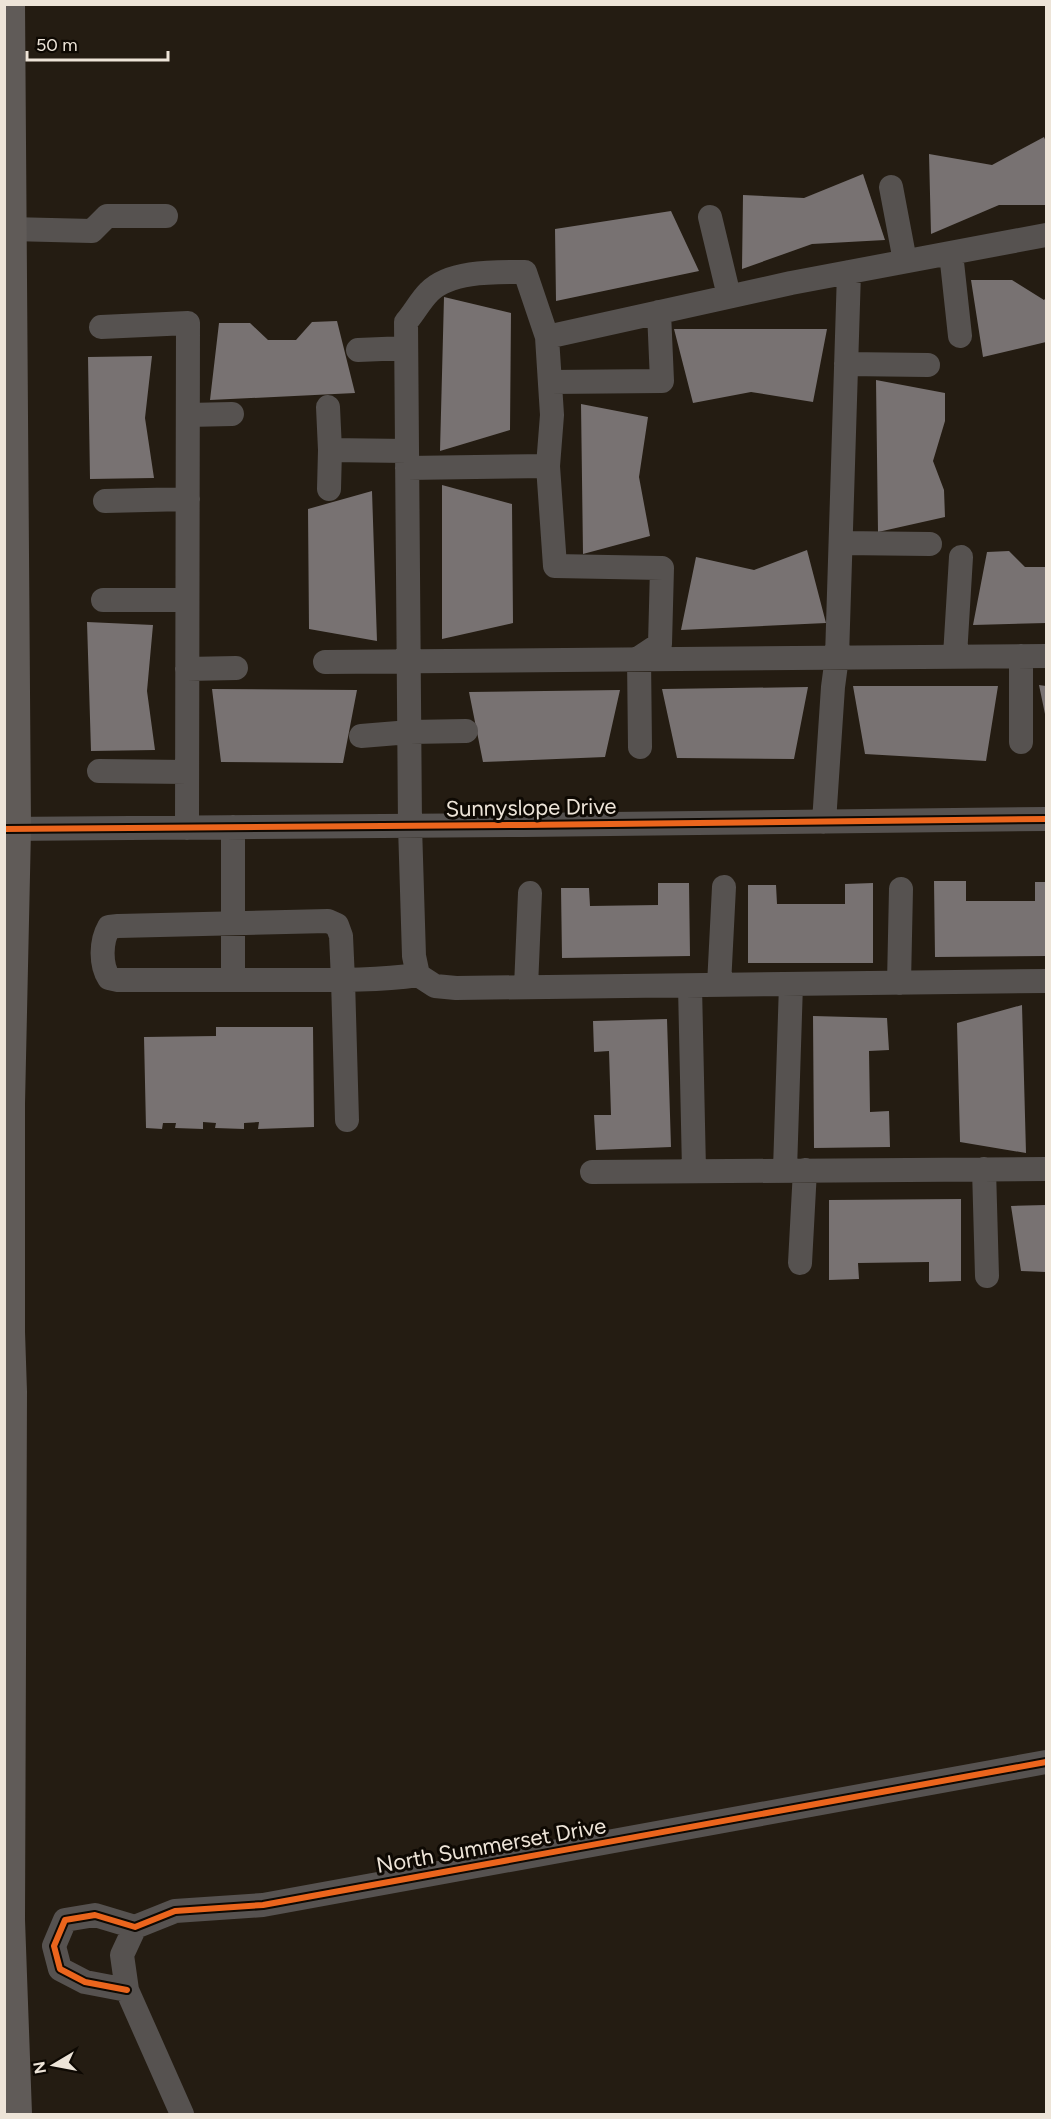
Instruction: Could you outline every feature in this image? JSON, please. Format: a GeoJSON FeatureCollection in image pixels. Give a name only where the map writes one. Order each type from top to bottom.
{"type":"FeatureCollection","features":[{"type":"Feature","properties":{"kind":"main road"},"geometry":{"type":"LineString","coordinates":[[9,4],[7,127],[10,229],[8,531],[11,1404],[7,1920],[16,2115]]}},
{"type":"Feature","properties":{"kind":"street"},"geometry":{"type":"LineString","coordinates":[[891,187],[905,261]]}},
{"type":"Feature","properties":{"kind":"street"},"geometry":{"type":"LineString","coordinates":[[10,229],[92,231],[107,216],[166,216]]}},
{"type":"Feature","properties":{"kind":"street"},"geometry":{"type":"LineString","coordinates":[[710,217],[729,296]]}},
{"type":"Feature","properties":{"kind":"street"},"geometry":{"type":"LineString","coordinates":[[547,337],[729,296],[1047,235]]}},
{"type":"Feature","properties":{"kind":"street"},"geometry":{"type":"LineString","coordinates":[[951,253],[960,336]]}},
{"type":"Feature","properties":{"kind":"street"},"geometry":{"type":"LineString","coordinates":[[418,975],[414,956],[410,826],[406,322],[430,291],[451,278],[493,272],[525,272],[547,337],[552,415],[548,466],[555,566],[662,568],[660,644],[639,658]]}},
{"type":"Feature","properties":{"kind":"street"},"geometry":{"type":"LineString","coordinates":[[824,822],[837,657],[849,272]]}},
{"type":"Feature","properties":{"kind":"street"},"geometry":{"type":"LineString","coordinates":[[550,382],[662,381],[659,312]]}},
{"type":"Feature","properties":{"kind":"street"},"geometry":{"type":"LineString","coordinates":[[101,327],[188,323],[187,828]]}},
{"type":"Feature","properties":{"kind":"street"},"geometry":{"type":"LineString","coordinates":[[358,351],[406,348]]}},
{"type":"Feature","properties":{"kind":"street"},"geometry":{"type":"LineString","coordinates":[[846,364],[928,365]]}},
{"type":"Feature","properties":{"kind":"street"},"geometry":{"type":"LineString","coordinates":[[328,407],[329,489]]}},
{"type":"Feature","properties":{"kind":"street"},"geometry":{"type":"LineString","coordinates":[[188,415],[232,414]]}},
{"type":"Feature","properties":{"kind":"street"},"geometry":{"type":"LineString","coordinates":[[330,450],[407,459],[548,466]]}},
{"type":"Feature","properties":{"kind":"street"},"geometry":{"type":"LineString","coordinates":[[105,501],[188,499]]}},
{"type":"Feature","properties":{"kind":"street"},"geometry":{"type":"LineString","coordinates":[[841,543],[930,544]]}},
{"type":"Feature","properties":{"kind":"street"},"geometry":{"type":"LineString","coordinates":[[955,656],[960,557]]}},
{"type":"Feature","properties":{"kind":"street"},"geometry":{"type":"LineString","coordinates":[[103,600],[188,600]]}},
{"type":"Feature","properties":{"kind":"street"},"geometry":{"type":"LineString","coordinates":[[1021,656],[1021,742]]}},
{"type":"Feature","properties":{"kind":"street"},"geometry":{"type":"LineString","coordinates":[[325,662],[1047,656]]}},
{"type":"Feature","properties":{"kind":"street"},"geometry":{"type":"LineString","coordinates":[[639,658],[640,747]]}},
{"type":"Feature","properties":{"kind":"street"},"geometry":{"type":"LineString","coordinates":[[187,669],[236,668]]}},
{"type":"Feature","properties":{"kind":"street"},"geometry":{"type":"LineString","coordinates":[[361,736],[466,731]]}},
{"type":"Feature","properties":{"kind":"street"},"geometry":{"type":"LineString","coordinates":[[99,771],[187,772]]}},
{"type":"Feature","properties":{"kind":"street","name":"Sunnyslope Drive"},"geometry":{"type":"LineString","coordinates":[[10,829],[1047,819]]}},
{"type":"Feature","properties":{"kind":"street"},"geometry":{"type":"LineString","coordinates":[[233,827],[233,980]]}},
{"type":"Feature","properties":{"kind":"street"},"geometry":{"type":"LineString","coordinates":[[719,985],[724,887]]}},
{"type":"Feature","properties":{"kind":"street"},"geometry":{"type":"LineString","coordinates":[[899,983],[901,889]]}},
{"type":"Feature","properties":{"kind":"street"},"geometry":{"type":"LineString","coordinates":[[526,987],[530,893]]}},
{"type":"Feature","properties":{"kind":"street"},"geometry":{"type":"LineString","coordinates":[[347,1120],[343,980],[341,936],[337,925],[327,921],[109,927],[104,936],[104,969],[109,978],[118,980],[343,980],[382,980],[418,975],[435,986],[456,988],[1047,981]]}},
{"type":"Feature","properties":{"kind":"street"},"geometry":{"type":"LineString","coordinates":[[790,984],[800,1263]]}},
{"type":"Feature","properties":{"kind":"street"},"geometry":{"type":"LineString","coordinates":[[690,986],[694,1170]]}},
{"type":"Feature","properties":{"kind":"street"},"geometry":{"type":"LineString","coordinates":[[984,1169],[987,1276]]}},
{"type":"Feature","properties":{"kind":"street"},"geometry":{"type":"LineString","coordinates":[[592,1172],[1047,1169]]}},
{"type":"Feature","properties":{"kind":"street","name":"North Summerset Drive"},"geometry":{"type":"LineString","coordinates":[[135,1928],[175,1911],[263,1905],[1047,1762]]}},
{"type":"Feature","properties":{"kind":"street"},"geometry":{"type":"LineString","coordinates":[[127,1989],[85,1982],[60,1969],[54,1946],[65,1920],[95,1916],[135,1928],[122,1954],[127,1989],[182,2115]]}},
{"type":"Feature","properties":{"kind":"building"},"geometry":{"type":"Polygon","coordinates":[[[1044,137],[1046,142],[1046,205],[999,205],[931,234],[929,154],[992,165],[1044,137]]]}},
{"type":"Feature","properties":{"kind":"building"},"geometry":{"type":"Polygon","coordinates":[[[863,174],[885,240],[812,244],[742,269],[743,195],[804,198],[863,174]]]}},
{"type":"Feature","properties":{"kind":"building"},"geometry":{"type":"Polygon","coordinates":[[[671,211],[699,271],[556,301],[555,229],[671,211]]]}},
{"type":"Feature","properties":{"kind":"building"},"geometry":{"type":"Polygon","coordinates":[[[971,280],[1012,280],[1044,300],[1046,298],[1046,342],[983,357],[971,280]]]}},
{"type":"Feature","properties":{"kind":"building"},"geometry":{"type":"Polygon","coordinates":[[[444,297],[511,313],[510,430],[440,451],[444,297]]]}},
{"type":"Feature","properties":{"kind":"building"},"geometry":{"type":"Polygon","coordinates":[[[337,321],[355,393],[210,400],[219,323],[250,323],[268,340],[296,340],[312,322],[337,321]]]}},
{"type":"Feature","properties":{"kind":"building"},"geometry":{"type":"Polygon","coordinates":[[[674,329],[827,329],[813,402],[751,392],[693,403],[674,329]]]}},
{"type":"Feature","properties":{"kind":"building"},"geometry":{"type":"Polygon","coordinates":[[[152,356],[145,418],[154,478],[90,479],[88,357],[152,356]]]}},
{"type":"Feature","properties":{"kind":"building"},"geometry":{"type":"Polygon","coordinates":[[[876,380],[945,393],[945,421],[933,461],[944,490],[945,517],[878,532],[876,380]]]}},
{"type":"Feature","properties":{"kind":"building"},"geometry":{"type":"Polygon","coordinates":[[[581,404],[648,417],[639,477],[650,536],[583,554],[581,404]]]}},
{"type":"Feature","properties":{"kind":"building"},"geometry":{"type":"Polygon","coordinates":[[[442,485],[512,504],[513,623],[442,639],[442,485]]]}},
{"type":"Feature","properties":{"kind":"building"},"geometry":{"type":"Polygon","coordinates":[[[372,491],[377,641],[309,629],[308,509],[372,491]]]}},
{"type":"Feature","properties":{"kind":"building"},"geometry":{"type":"Polygon","coordinates":[[[807,550],[826,623],[681,630],[696,557],[754,570],[807,550]]]}},
{"type":"Feature","properties":{"kind":"building"},"geometry":{"type":"Polygon","coordinates":[[[1009,551],[1025,567],[1046,567],[1046,623],[973,625],[987,552],[1009,551]]]}},
{"type":"Feature","properties":{"kind":"building"},"geometry":{"type":"Polygon","coordinates":[[[87,622],[153,625],[147,691],[155,750],[91,751],[87,622]]]}},
{"type":"Feature","properties":{"kind":"building"},"geometry":{"type":"Polygon","coordinates":[[[1039,685],[1046,686],[1046,714],[1045,714],[1039,685]]]}},
{"type":"Feature","properties":{"kind":"building"},"geometry":{"type":"Polygon","coordinates":[[[853,686],[998,686],[986,761],[865,754],[853,686]]]}},
{"type":"Feature","properties":{"kind":"building"},"geometry":{"type":"Polygon","coordinates":[[[808,687],[794,759],[677,758],[662,689],[808,687]]]}},
{"type":"Feature","properties":{"kind":"building"},"geometry":{"type":"Polygon","coordinates":[[[212,689],[357,690],[343,763],[221,762],[212,689]]]}},
{"type":"Feature","properties":{"kind":"building"},"geometry":{"type":"Polygon","coordinates":[[[620,690],[605,757],[483,762],[469,692],[620,690]]]}},
{"type":"Feature","properties":{"kind":"building"},"geometry":{"type":"Polygon","coordinates":[[[934,881],[966,881],[966,901],[1035,901],[1035,882],[1046,882],[1046,956],[935,957],[934,881]]]}},
{"type":"Feature","properties":{"kind":"building"},"geometry":{"type":"Polygon","coordinates":[[[658,883],[689,883],[690,956],[562,958],[561,888],[589,888],[590,906],[658,905],[658,883]]]}},
{"type":"Feature","properties":{"kind":"building"},"geometry":{"type":"Polygon","coordinates":[[[873,883],[873,963],[748,963],[748,885],[776,885],[777,904],[845,904],[845,884],[873,883]]]}},
{"type":"Feature","properties":{"kind":"building"},"geometry":{"type":"Polygon","coordinates":[[[1022,1005],[1026,1153],[960,1142],[957,1023],[1022,1005]]]}},
{"type":"Feature","properties":{"kind":"building"},"geometry":{"type":"Polygon","coordinates":[[[813,1016],[887,1018],[889,1050],[869,1051],[870,1112],[889,1111],[890,1147],[814,1148],[813,1016]]]}},
{"type":"Feature","properties":{"kind":"building"},"geometry":{"type":"Polygon","coordinates":[[[667,1019],[671,1147],[596,1150],[594,1115],[611,1115],[609,1051],[594,1052],[593,1021],[667,1019]]]}},
{"type":"Feature","properties":{"kind":"building"},"geometry":{"type":"Polygon","coordinates":[[[216,1027],[313,1027],[314,1127],[258,1129],[259,1122],[244,1123],[244,1129],[215,1128],[216,1123],[203,1122],[203,1129],[175,1128],[176,1123],[163,1123],[162,1129],[146,1128],[144,1037],[216,1036],[216,1027]]]}},
{"type":"Feature","properties":{"kind":"building"},"geometry":{"type":"Polygon","coordinates":[[[961,1199],[961,1281],[929,1282],[929,1262],[858,1263],[859,1279],[829,1280],[829,1200],[961,1199]]]}},
{"type":"Feature","properties":{"kind":"building"},"geometry":{"type":"Polygon","coordinates":[[[1046,1205],[1046,1272],[1021,1271],[1011,1206],[1046,1205]]]}},
{"type":"Feature","properties":{"kind":"cycle path"},"geometry":{"type":"LineString","coordinates":[[4,829],[1046,819]]}},
{"type":"Feature","properties":{"kind":"cycle path"},"geometry":{"type":"LineString","coordinates":[[127,1990],[85,1982],[60,1969],[54,1946],[65,1920],[95,1915],[135,1927],[175,1911],[263,1905],[1046,1762]]}}]}
